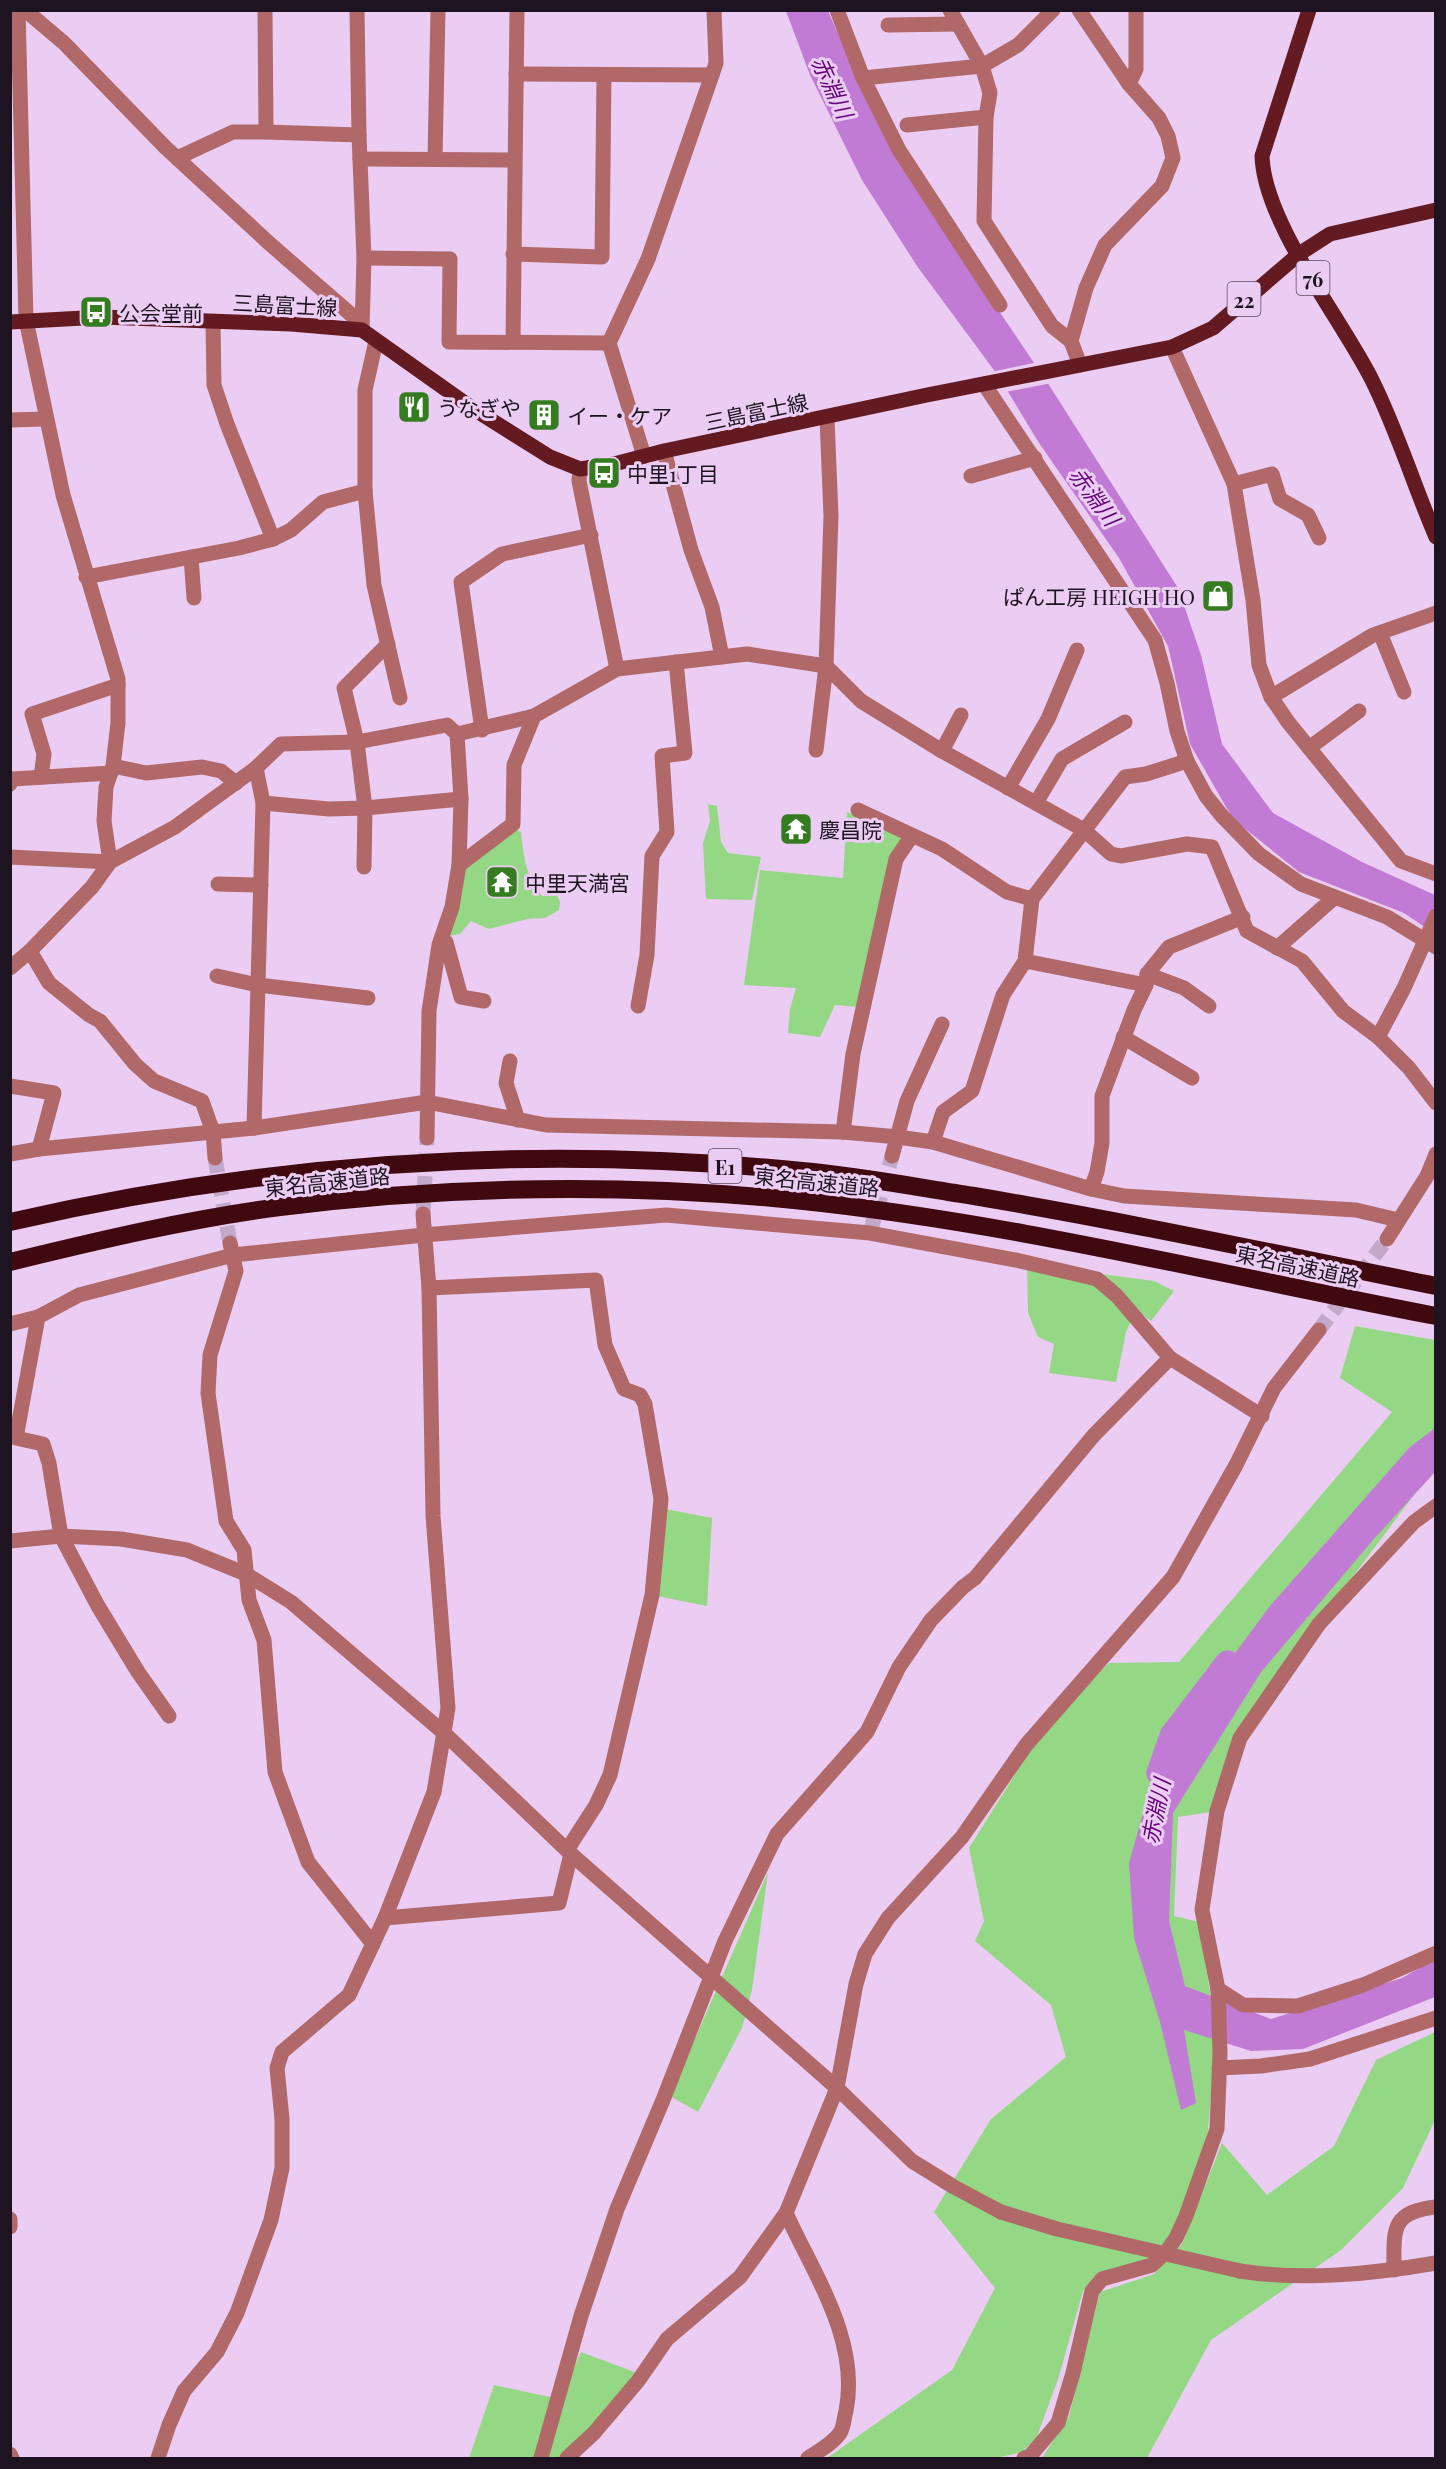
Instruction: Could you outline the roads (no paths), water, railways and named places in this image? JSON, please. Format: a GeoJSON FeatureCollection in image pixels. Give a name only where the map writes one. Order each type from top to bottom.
{"type":"FeatureCollection","features":[{"type":"Feature","properties":{"kind":"highway","name":"東名高速道路"},"geometry":{"type":"LineString","coordinates":[[10,1222],[191,1185],[265,1176],[432,1162],[612,1158],[799,1170],[866,1178],[1081,1214],[1434,1286]]}},
{"type":"Feature","properties":{"kind":"highway","name":"東名高速道路"},"geometry":{"type":"LineString","coordinates":[[10,1262],[92,1242],[200,1220],[337,1201],[423,1193],[520,1188],[703,1193],[863,1208],[1016,1232],[1428,1315]]}},
{"type":"Feature","properties":{"kind":"main road","name":"76"},"geometry":{"type":"LineString","coordinates":[[1309,10],[1262,156],[1263,174],[1276,210],[1299,254],[1374,383],[1436,537]]}},
{"type":"Feature","properties":{"kind":"main road","name":"三島富士線"},"geometry":{"type":"LineString","coordinates":[[18,321],[102,317],[362,330],[491,420],[550,457],[580,469],[614,464],[664,451],[986,383],[1172,347],[1213,328],[1299,254],[1330,234],[1436,210]]}},
{"type":"Feature","properties":{"kind":"street"},"geometry":{"type":"LineString","coordinates":[[18,10],[16,138],[18,321],[63,495],[118,685],[118,723],[112,769],[106,787],[105,821],[110,862]]}},
{"type":"Feature","properties":{"kind":"street"},"geometry":{"type":"LineString","coordinates":[[25,10],[64,43],[177,158],[355,318],[362,330]]}},
{"type":"Feature","properties":{"kind":"street"},"geometry":{"type":"LineString","coordinates":[[265,10],[266,132]]}},
{"type":"Feature","properties":{"kind":"street"},"geometry":{"type":"LineString","coordinates":[[357,10],[364,258],[362,330]]}},
{"type":"Feature","properties":{"kind":"street"},"geometry":{"type":"LineString","coordinates":[[435,159],[438,10]]}},
{"type":"Feature","properties":{"kind":"street"},"geometry":{"type":"LineString","coordinates":[[513,342],[517,10]]}},
{"type":"Feature","properties":{"kind":"street"},"geometry":{"type":"LineString","coordinates":[[644,456],[609,344],[648,259],[716,63],[714,10]]}},
{"type":"Feature","properties":{"kind":"street"},"geometry":{"type":"LineString","coordinates":[[837,10],[863,78],[899,150],[1000,305]]}},
{"type":"Feature","properties":{"kind":"street"},"geometry":{"type":"LineString","coordinates":[[950,10],[982,66],[990,93],[986,117],[984,221],[1052,326],[1071,341],[1080,365]]}},
{"type":"Feature","properties":{"kind":"street"},"geometry":{"type":"LineString","coordinates":[[863,78],[982,66],[1018,45],[1053,10]]}},
{"type":"Feature","properties":{"kind":"street"},"geometry":{"type":"LineString","coordinates":[[1071,341],[1086,288],[1105,245],[1162,186],[1173,158],[1168,136],[1159,118],[1129,84],[1079,10]]}},
{"type":"Feature","properties":{"kind":"street"},"geometry":{"type":"LineString","coordinates":[[1129,84],[1136,69],[1136,10]]}},
{"type":"Feature","properties":{"kind":"street"},"geometry":{"type":"LineString","coordinates":[[888,25],[958,24]]}},
{"type":"Feature","properties":{"kind":"street"},"geometry":{"type":"LineString","coordinates":[[516,74],[712,75]]}},
{"type":"Feature","properties":{"kind":"street"},"geometry":{"type":"LineString","coordinates":[[513,254],[602,257],[604,75]]}},
{"type":"Feature","properties":{"kind":"street"},"geometry":{"type":"LineString","coordinates":[[907,125],[986,117]]}},
{"type":"Feature","properties":{"kind":"street"},"geometry":{"type":"LineString","coordinates":[[177,158],[233,132],[359,135]]}},
{"type":"Feature","properties":{"kind":"street"},"geometry":{"type":"LineString","coordinates":[[360,159],[514,160]]}},
{"type":"Feature","properties":{"kind":"street"},"geometry":{"type":"LineString","coordinates":[[364,258],[450,259],[449,342],[609,344]]}},
{"type":"Feature","properties":{"kind":"street"},"geometry":{"type":"LineString","coordinates":[[213,322],[214,385],[226,424],[273,539]]}},
{"type":"Feature","properties":{"kind":"street"},"geometry":{"type":"LineString","coordinates":[[376,341],[366,390],[365,491],[374,585],[400,698]]}},
{"type":"Feature","properties":{"kind":"street"},"geometry":{"type":"LineString","coordinates":[[1172,347],[1234,484],[1253,600],[1259,665],[1271,697],[1308,748],[1401,861],[1436,874]]}},
{"type":"Feature","properties":{"kind":"street"},"geometry":{"type":"LineString","coordinates":[[986,383],[1155,640],[1177,731],[1187,761],[1206,796],[1221,816],[1259,854],[1301,884],[1387,917],[1430,944]]}},
{"type":"Feature","properties":{"kind":"street"},"geometry":{"type":"LineString","coordinates":[[816,750],[826,666],[831,516],[827,418]]}},
{"type":"Feature","properties":{"kind":"street"},"geometry":{"type":"LineString","coordinates":[[10,420],[45,419]]}},
{"type":"Feature","properties":{"kind":"street"},"geometry":{"type":"LineString","coordinates":[[664,451],[691,550],[712,608],[722,657]]}},
{"type":"Feature","properties":{"kind":"street"},"geometry":{"type":"LineString","coordinates":[[971,476],[1035,458]]}},
{"type":"Feature","properties":{"kind":"street"},"geometry":{"type":"LineString","coordinates":[[580,469],[579,481],[617,669]]}},
{"type":"Feature","properties":{"kind":"street"},"geometry":{"type":"LineString","coordinates":[[1234,484],[1272,474],[1280,499],[1308,515],[1318,538]]}},
{"type":"Feature","properties":{"kind":"street"},"geometry":{"type":"LineString","coordinates":[[86,577],[273,539],[291,530],[323,502],[365,491]]}},
{"type":"Feature","properties":{"kind":"street"},"geometry":{"type":"LineString","coordinates":[[482,730],[461,582],[502,554],[591,535]]}},
{"type":"Feature","properties":{"kind":"street"},"geometry":{"type":"LineString","coordinates":[[191,557],[194,598]]}},
{"type":"Feature","properties":{"kind":"street"},"geometry":{"type":"LineString","coordinates":[[1271,697],[1380,633],[1436,613]]}},
{"type":"Feature","properties":{"kind":"street"},"geometry":{"type":"LineString","coordinates":[[1380,633],[1404,693]]}},
{"type":"Feature","properties":{"kind":"street"},"geometry":{"type":"LineString","coordinates":[[364,867],[365,808],[357,742],[344,688],[388,644]]}},
{"type":"Feature","properties":{"kind":"street"},"geometry":{"type":"LineString","coordinates":[[1008,788],[1048,719],[1077,650]]}},
{"type":"Feature","properties":{"kind":"street"},"geometry":{"type":"LineString","coordinates":[[457,734],[534,716],[617,669],[747,654],[826,666],[861,700],[942,751],[1084,830],[1111,854],[1121,856],[1187,844],[1212,847],[1247,931],[1302,962],[1343,1011],[1378,1037],[1409,1068],[1436,1103]]}},
{"type":"Feature","properties":{"kind":"street"},"geometry":{"type":"LineString","coordinates":[[638,1006],[647,955],[652,856],[667,832],[662,756],[685,753],[676,662]]}},
{"type":"Feature","properties":{"kind":"street"},"geometry":{"type":"LineString","coordinates":[[41,777],[44,754],[32,714],[118,685]]}},
{"type":"Feature","properties":{"kind":"street"},"geometry":{"type":"LineString","coordinates":[[1308,748],[1359,711]]}},
{"type":"Feature","properties":{"kind":"street"},"geometry":{"type":"LineString","coordinates":[[942,751],[961,715]]}},
{"type":"Feature","properties":{"kind":"street"},"geometry":{"type":"LineString","coordinates":[[459,865],[513,824],[514,765],[534,716]]}},
{"type":"Feature","properties":{"kind":"street"},"geometry":{"type":"LineString","coordinates":[[1036,803],[1062,759],[1125,722]]}},
{"type":"Feature","properties":{"kind":"street"},"geometry":{"type":"LineString","coordinates":[[10,968],[30,951],[93,887],[110,862],[175,827],[256,768],[281,744],[357,742],[447,725],[457,734],[461,799],[459,865],[452,907],[441,939],[429,1011],[427,1138]]}},
{"type":"Feature","properties":{"kind":"street"},"geometry":{"type":"LineString","coordinates":[[933,1142],[943,1112],[972,1091],[1003,994],[1025,961],[1032,899],[1125,777],[1146,774],[1187,761]]}},
{"type":"Feature","properties":{"kind":"street"},"geometry":{"type":"LineString","coordinates":[[10,784],[12,779],[112,769],[146,773],[202,767],[220,771],[236,783]]}},
{"type":"Feature","properties":{"kind":"street"},"geometry":{"type":"LineString","coordinates":[[254,1128],[263,803],[256,768]]}},
{"type":"Feature","properties":{"kind":"street"},"geometry":{"type":"LineString","coordinates":[[263,803],[328,809],[461,799]]}},
{"type":"Feature","properties":{"kind":"street"},"geometry":{"type":"LineString","coordinates":[[858,810],[911,837],[942,849],[1006,892],[1032,899]]}},
{"type":"Feature","properties":{"kind":"street"},"geometry":{"type":"LineString","coordinates":[[843,1132],[853,1054],[896,859],[911,837]]}},
{"type":"Feature","properties":{"kind":"street"},"geometry":{"type":"LineString","coordinates":[[10,857],[110,862]]}},
{"type":"Feature","properties":{"kind":"street"},"geometry":{"type":"LineString","coordinates":[[218,884],[261,885]]}},
{"type":"Feature","properties":{"kind":"street"},"geometry":{"type":"LineString","coordinates":[[1277,948],[1335,897]]}},
{"type":"Feature","properties":{"kind":"street"},"geometry":{"type":"LineString","coordinates":[[1378,1037],[1430,944],[1436,916]]}},
{"type":"Feature","properties":{"kind":"street"},"geometry":{"type":"LineString","coordinates":[[1091,1189],[1097,1172],[1102,1143],[1102,1096],[1146,979],[1169,947],[1243,917]]}},
{"type":"Feature","properties":{"kind":"street"},"geometry":{"type":"LineString","coordinates":[[441,939],[446,942],[461,997],[484,1000]]}},
{"type":"Feature","properties":{"kind":"street"},"geometry":{"type":"LineString","coordinates":[[30,951],[50,983],[89,1016],[100,1021],[135,1064],[154,1081],[202,1101],[213,1132],[215,1158]]}},
{"type":"Feature","properties":{"kind":"street"},"geometry":{"type":"LineString","coordinates":[[1025,961],[1146,979],[1184,988],[1209,1006]]}},
{"type":"Feature","properties":{"kind":"street"},"geometry":{"type":"LineString","coordinates":[[216,976],[258,985],[368,998]]}},
{"type":"Feature","properties":{"kind":"street"},"geometry":{"type":"LineString","coordinates":[[892,1156],[907,1101],[942,1024]]}},
{"type":"Feature","properties":{"kind":"street"},"geometry":{"type":"LineString","coordinates":[[1123,1037],[1192,1078]]}},
{"type":"Feature","properties":{"kind":"street"},"geometry":{"type":"LineString","coordinates":[[510,1060],[506,1083],[518,1120]]}},
{"type":"Feature","properties":{"kind":"street"},"geometry":{"type":"LineString","coordinates":[[10,1086],[54,1093],[39,1149]]}},
{"type":"Feature","properties":{"kind":"street"},"geometry":{"type":"LineString","coordinates":[[10,1154],[39,1149],[254,1128],[427,1102],[546,1125],[843,1132],[898,1137],[933,1142],[1091,1189],[1124,1196],[1356,1210],[1398,1220]]}},
{"type":"Feature","properties":{"kind":"street"},"geometry":{"type":"LineString","coordinates":[[1387,1239],[1427,1176],[1436,1154]]}},
{"type":"Feature","properties":{"kind":"street"},"geometry":{"type":"LineString","coordinates":[[159,2458],[169,2425],[184,2391],[217,2352],[237,2313],[272,2220],[282,2168],[282,2119],[277,2068],[282,2052],[349,1995],[385,1918],[434,1792],[447,1708],[433,1516],[429,1288],[423,1214]]}},
{"type":"Feature","properties":{"kind":"street"},"geometry":{"type":"LineString","coordinates":[[10,1324],[38,1317],[79,1295],[232,1249],[666,1215],[870,1233],[1016,1260],[1097,1279],[1117,1296],[1170,1358],[1262,1416]]}},
{"type":"Feature","properties":{"kind":"street"},"geometry":{"type":"LineString","coordinates":[[232,1249],[236,1271],[210,1355],[208,1393],[225,1521],[244,1550],[249,1600],[264,1640],[276,1772],[308,1863],[373,1944]]}},
{"type":"Feature","properties":{"kind":"street"},"geometry":{"type":"LineString","coordinates":[[385,1918],[559,1904],[569,1852],[596,1805],[610,1774],[652,1595],[661,1499],[645,1404],[640,1395],[624,1389],[605,1345],[596,1280],[429,1288]]}},
{"type":"Feature","properties":{"kind":"street"},"geometry":{"type":"LineString","coordinates":[[38,1317],[16,1438],[43,1444],[49,1463],[61,1536],[115,1634],[168,1716]]}},
{"type":"Feature","properties":{"kind":"street"},"geometry":{"type":"LineString","coordinates":[[567,2458],[594,2433],[638,2381],[667,2340],[740,2277],[786,2213],[837,2088],[856,1984],[865,1954],[888,1918],[962,1837],[1026,1746],[1173,1577],[1262,1416],[1274,1388],[1319,1330]]}},
{"type":"Feature","properties":{"kind":"street"},"geometry":{"type":"LineString","coordinates":[[541,2458],[581,2316],[617,2209],[724,1941],[777,1834],[867,1732],[899,1667],[931,1620],[975,1578],[1094,1435],[1170,1358]]}},
{"type":"Feature","properties":{"kind":"street"},"geometry":{"type":"LineString","coordinates":[[1024,2458],[1030,2456],[1058,2423],[1073,2373],[1092,2291],[1102,2279],[1152,2265],[1166,2252],[1176,2238],[1186,2216],[1216,2129],[1220,2060],[1218,1989],[1202,1910],[1217,1811],[1229,1766],[1240,1738],[1319,1624],[1414,1522],[1436,1506]]}},
{"type":"Feature","properties":{"kind":"street"},"geometry":{"type":"LineString","coordinates":[[10,1541],[61,1536],[121,1539],[187,1550],[246,1574],[291,1602],[444,1733],[569,1852],[837,2088],[912,2161],[1001,2212],[1068,2232],[1240,2271],[1281,2276],[1394,2270],[1436,2263]]}},
{"type":"Feature","properties":{"kind":"street"},"geometry":{"type":"LineString","coordinates":[[1218,1989],[1243,2004],[1298,2006],[1363,1984],[1436,1953]]}},
{"type":"Feature","properties":{"kind":"street"},"geometry":{"type":"LineString","coordinates":[[1220,2060],[1261,2066],[1310,2059],[1436,2018]]}},
{"type":"Feature","properties":{"kind":"street"},"geometry":{"type":"LineString","coordinates":[[1394,2270],[1394,2237],[1400,2219],[1414,2209],[1436,2207]]}},
{"type":"Feature","properties":{"kind":"street"},"geometry":{"type":"LineString","coordinates":[[786,2213],[830,2300],[846,2355],[848,2398],[841,2431],[828,2445],[808,2458]]}},
{"type":"Feature","properties":{"kind":"street"},"geometry":{"type":"LineString","coordinates":[[10,2219],[10,2227]]}},
{"type":"Feature","properties":{"kind":"water"},"geometry":{"type":"Polygon","coordinates":[[[786,11],[828,11],[867,99],[947,234],[1049,385],[1178,588],[1201,655],[1222,744],[1273,813],[1362,862],[1435,895],[1435,934],[1404,913],[1299,872],[1233,819],[1190,744],[1168,646],[1119,558],[1039,443],[999,377],[917,266],[862,180],[810,75],[786,11]]]}},
{"type":"Feature","properties":{"kind":"water"},"geometry":{"type":"Polygon","coordinates":[[[1435,1428],[1435,1472],[1373,1540],[1261,1672],[1173,1813],[1169,1921],[1185,1986],[1271,2019],[1402,1978],[1435,1959],[1435,1997],[1303,2049],[1251,2051],[1184,2030],[1196,2103],[1181,2110],[1160,2022],[1134,1938],[1129,1863],[1159,1756],[1270,1606],[1410,1447],[1435,1428]]]}},
{"type":"Feature","properties":{"kind":"waterway","name":"赤淵川"},"geometry":{"type":"LineString","coordinates":[[1160,1773],[1173,1736],[1228,1664]]}},
{"type":"Feature","properties":{"kind":"tunnel"},"geometry":{"type":"LineString","coordinates":[[423,1214],[427,1138]]}},
{"type":"Feature","properties":{"kind":"tunnel"},"geometry":{"type":"LineString","coordinates":[[870,1233],[892,1156]]}},
{"type":"Feature","properties":{"kind":"tunnel"},"geometry":{"type":"LineString","coordinates":[[215,1158],[230,1243]]}},
{"type":"Feature","properties":{"kind":"tunnel"},"geometry":{"type":"LineString","coordinates":[[1319,1330],[1387,1239]]}},
{"type":"Feature","properties":{"kind":"place","name":"公会堂前"},"geometry":{"type":"Point","coordinates":[96,312]}},
{"type":"Feature","properties":{"kind":"place","name":"うなぎや"},"geometry":{"type":"Point","coordinates":[414,407]}},
{"type":"Feature","properties":{"kind":"place","name":"イー・ケア"},"geometry":{"type":"Point","coordinates":[544,415]}},
{"type":"Feature","properties":{"kind":"place","name":"中里1丁目"},"geometry":{"type":"Point","coordinates":[604,473]}},
{"type":"Feature","properties":{"kind":"place","name":"ぱん工房 HEIGH HO"},"geometry":{"type":"Point","coordinates":[1218,596]}},
{"type":"Feature","properties":{"kind":"place","name":"慶昌院"},"geometry":{"type":"Point","coordinates":[796,829]}},
{"type":"Feature","properties":{"kind":"place","name":"中里天満宮"},"geometry":{"type":"Point","coordinates":[502,882]}}]}
